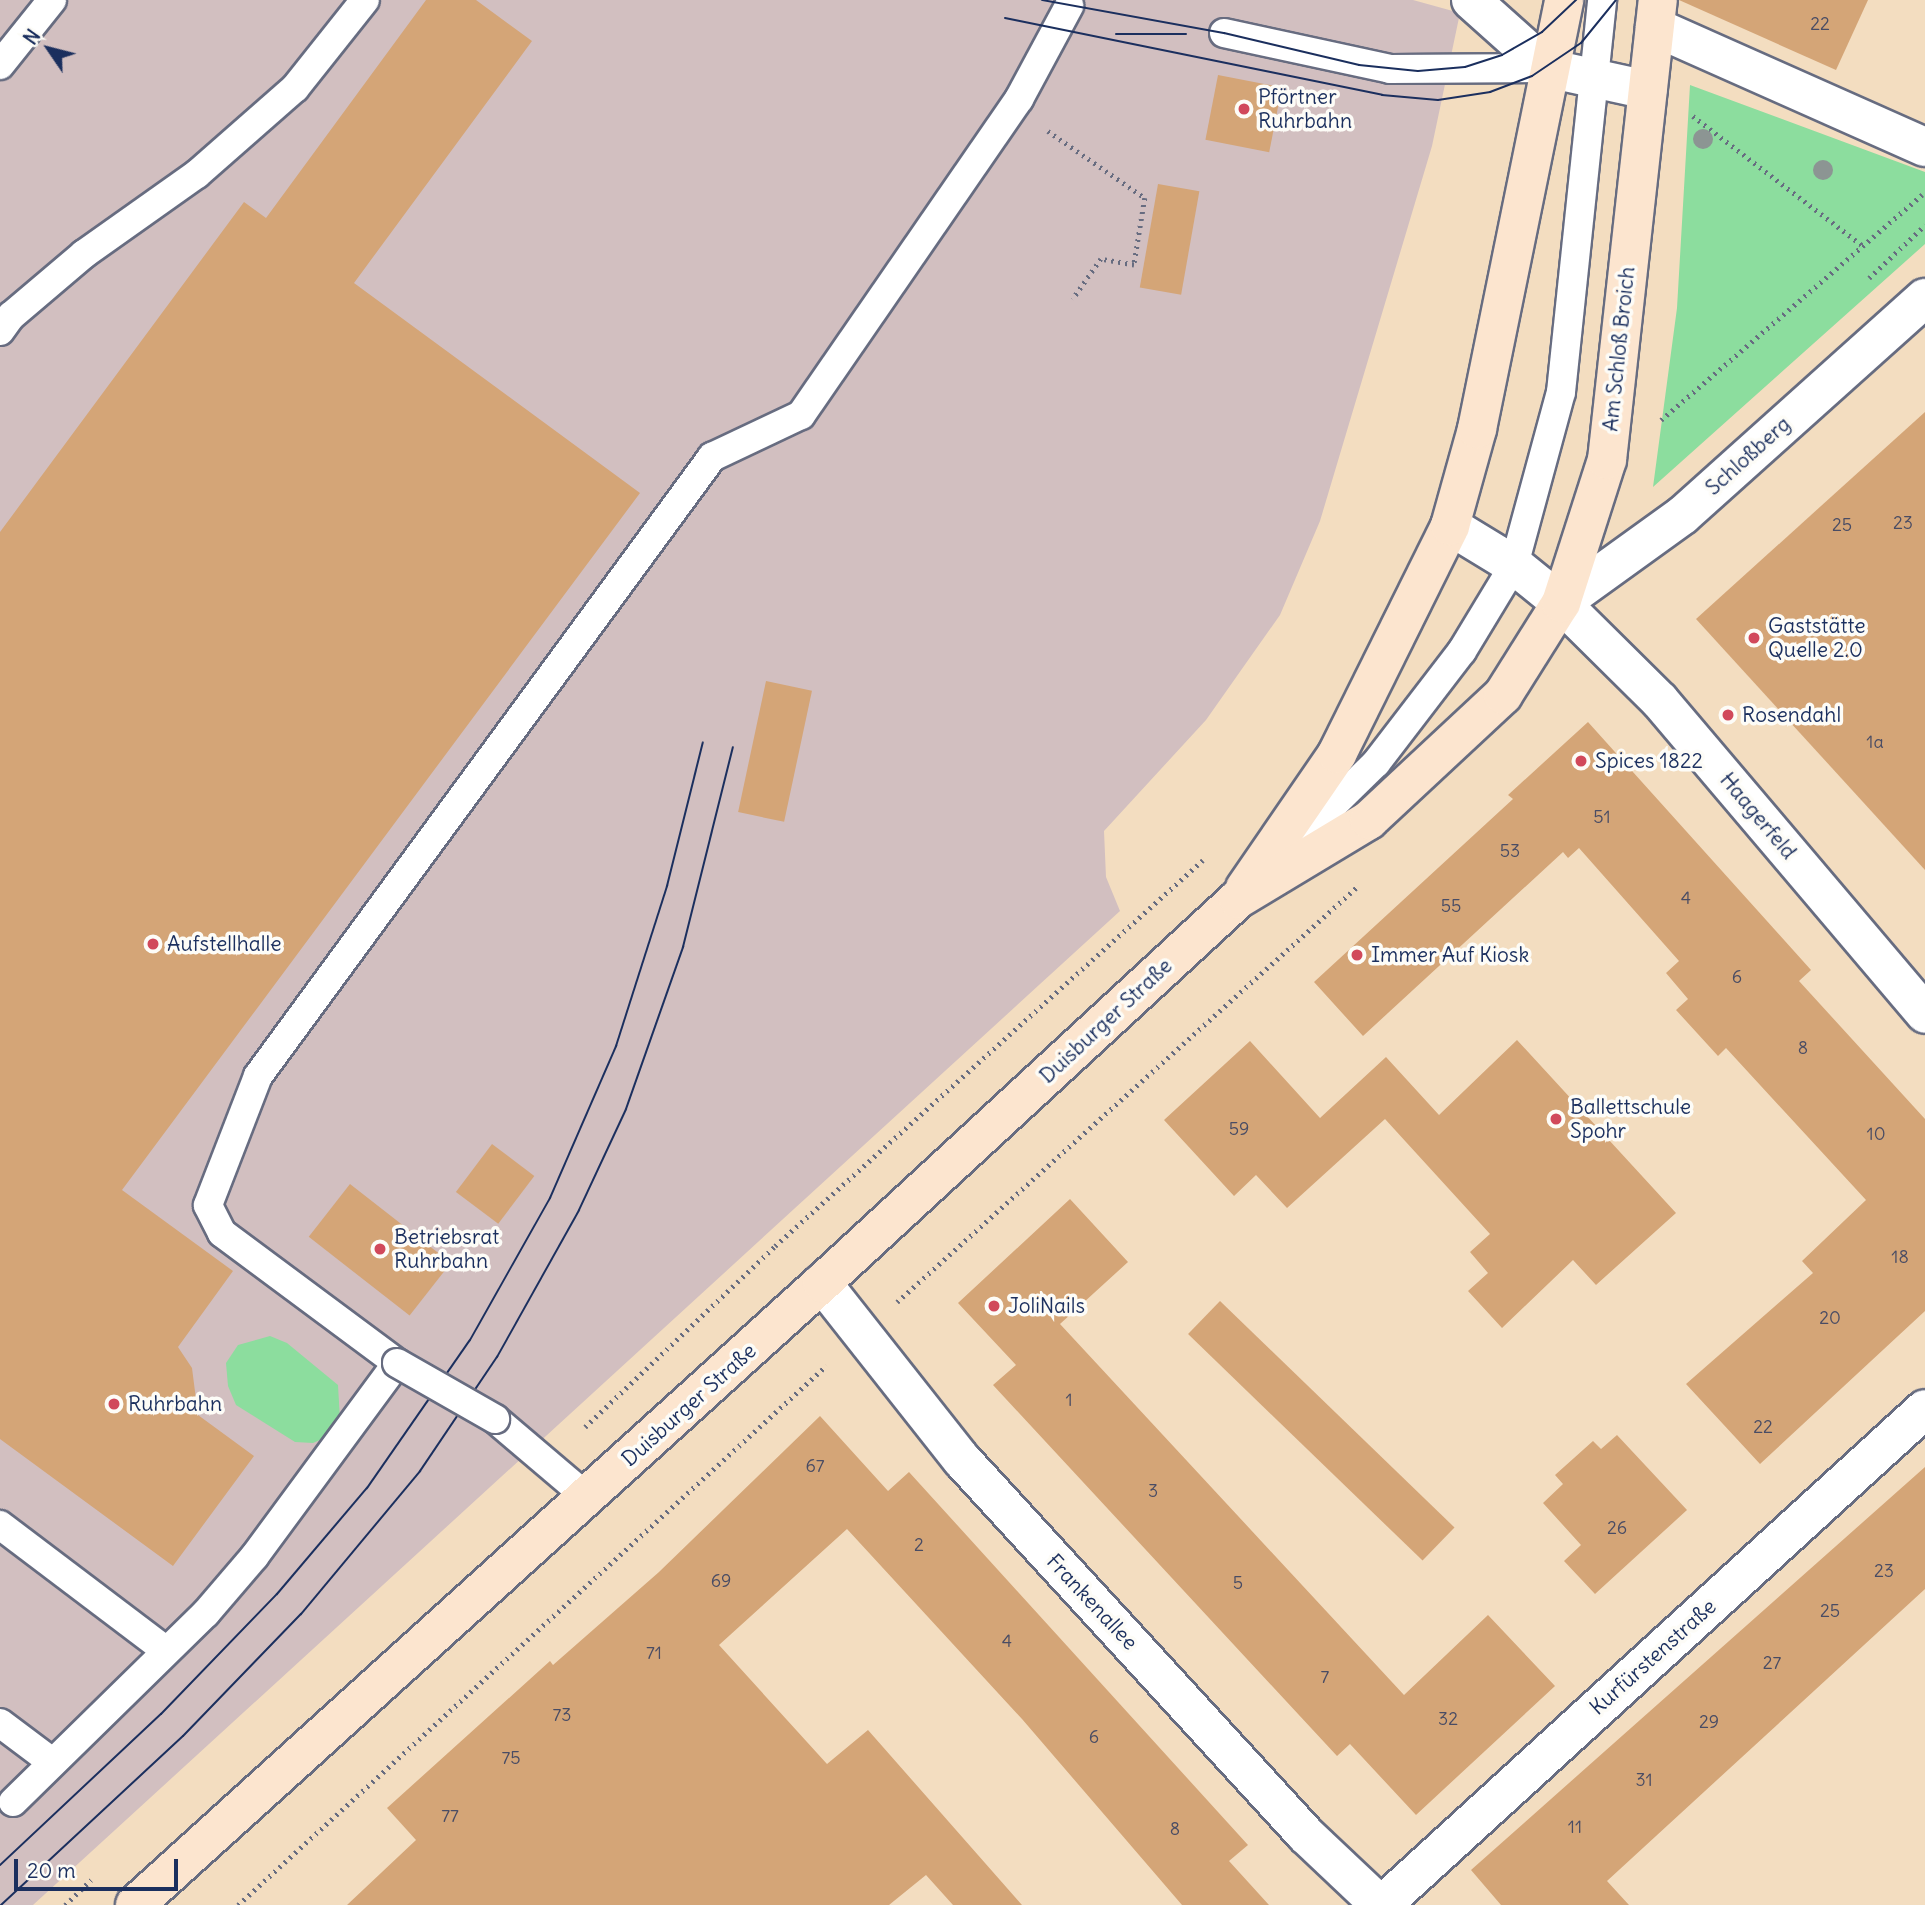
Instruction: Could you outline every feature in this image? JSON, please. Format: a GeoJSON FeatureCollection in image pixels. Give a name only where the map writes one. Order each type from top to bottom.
{"type":"FeatureCollection","features":[{"type":"Feature","properties":{"kind":"main road"},"geometry":{"type":"LineString","coordinates":[[1450,526],[1488,380],[1547,68],[1564,0]]}},
{"type":"Feature","properties":{"kind":"main road","name":"Am Schloß Broich"},"geometry":{"type":"LineString","coordinates":[[1561,603],[1607,460],[1656,13]]}},
{"type":"Feature","properties":{"kind":"main road","name":"Duisburger Straße"},"geometry":{"type":"LineString","coordinates":[[1238,899],[1337,754],[1450,526]]}},
{"type":"Feature","properties":{"kind":"main road","name":"Duisburger Straße"},"geometry":{"type":"LineString","coordinates":[[135,1905],[822,1283],[1238,899],[1369,820],[1503,695],[1561,603]]}},
{"type":"Feature","properties":{"kind":"street"},"geometry":{"type":"LineString","coordinates":[[1471,0],[1547,68],[1647,90]]}},
{"type":"Feature","properties":{"kind":"street"},"geometry":{"type":"LineString","coordinates":[[1656,13],[1925,147]]}},
{"type":"Feature","properties":{"kind":"street","name":"Schloßberg"},"geometry":{"type":"LineString","coordinates":[[1561,603],[1683,515],[1925,298]]}},
{"type":"Feature","properties":{"kind":"street","name":"Haagerfeld"},"geometry":{"type":"LineString","coordinates":[[1450,526],[1514,565],[1561,603],[1660,701],[1925,1014]]}},
{"type":"Feature","properties":{"kind":"street","name":"Frankenallee"},"geometry":{"type":"LineString","coordinates":[[822,1283],[962,1460],[1307,1835],[1381,1905]]}},
{"type":"Feature","properties":{"kind":"street","name":"Kurfürstenstraße"},"geometry":{"type":"LineString","coordinates":[[1381,1905],[1925,1409]]}},
{"type":"Feature","properties":{"kind":"lane"},"geometry":{"type":"LineString","coordinates":[[0,65],[52,0]]}},
{"type":"Feature","properties":{"kind":"lane"},"geometry":{"type":"LineString","coordinates":[[0,331],[11,316],[84,254],[197,174],[295,88],[365,0]]}},
{"type":"Feature","properties":{"kind":"lane"},"geometry":{"type":"LineString","coordinates":[[1238,899],[1376,762],[1462,651],[1514,565],[1561,392],[1602,0]]}},
{"type":"Feature","properties":{"kind":"lane"},"geometry":{"type":"LineString","coordinates":[[587,1497],[495,1419],[397,1363],[222,1233],[208,1205],[258,1076],[712,457],[801,415],[1013,107],[1069,6]]}},
{"type":"Feature","properties":{"kind":"lane"},"geometry":{"type":"LineString","coordinates":[[1224,33],[1390,69],[1547,68]]}},
{"type":"Feature","properties":{"kind":"lane"},"geometry":{"type":"LineString","coordinates":[[13,1802],[205,1613],[254,1557],[397,1363]]}},
{"type":"Feature","properties":{"kind":"lane"},"geometry":{"type":"LineString","coordinates":[[0,1525],[165,1650]]}},
{"type":"Feature","properties":{"kind":"lane"},"geometry":{"type":"LineString","coordinates":[[0,1723],[52,1762]]}},
{"type":"Feature","properties":{"kind":"path"},"geometry":{"type":"LineString","coordinates":[[1689,106],[1694,118],[1862,245]]}},
{"type":"Feature","properties":{"kind":"path"},"geometry":{"type":"LineString","coordinates":[[1013,107],[1145,198],[1134,265],[1101,259],[1073,299]]}},
{"type":"Feature","properties":{"kind":"path"},"geometry":{"type":"LineString","coordinates":[[1607,460],[1653,427],[1925,192]]}},
{"type":"Feature","properties":{"kind":"path"},"geometry":{"type":"LineString","coordinates":[[548,1463],[775,1246],[1212,852]]}},
{"type":"Feature","properties":{"kind":"shaded area"},"geometry":{"type":"Polygon","coordinates":[[[0,0],[1413,0],[1460,13],[1432,146],[1320,521],[1280,615],[1206,720],[1104,831],[1106,877],[1120,911],[33,1905],[0,1905],[0,0]]]}},
{"type":"Feature","properties":{"kind":"green space"},"geometry":{"type":"Polygon","coordinates":[[[1690,85],[1925,172],[1925,244],[1653,487],[1677,308],[1690,85]]]}},
{"type":"Feature","properties":{"kind":"green space"},"geometry":{"type":"Polygon","coordinates":[[[270,1336],[287,1343],[338,1385],[340,1420],[329,1436],[313,1443],[295,1442],[236,1405],[228,1386],[226,1363],[238,1345],[270,1336]]]}},
{"type":"Feature","properties":{"kind":"building","name":"Aufstellhalle"},"geometry":{"type":"Polygon","coordinates":[[[426,0],[476,0],[532,41],[354,283],[640,493],[122,1190],[233,1271],[178,1347],[192,1368],[198,1415],[254,1456],[173,1566],[0,1439],[0,532],[244,202],[266,218],[426,0]]]}},
{"type":"Feature","properties":{"kind":"building"},"geometry":{"type":"Polygon","coordinates":[[[1679,0],[1868,0],[1836,70],[1679,0]]]}},
{"type":"Feature","properties":{"kind":"building","name":"Pförtner Ruhrbahn"},"geometry":{"type":"Polygon","coordinates":[[[1218,75],[1282,87],[1269,152],[1205,140],[1218,75]]]}},
{"type":"Feature","properties":{"kind":"building"},"geometry":{"type":"Polygon","coordinates":[[[1158,184],[1199,191],[1181,295],[1140,287],[1158,184]]]}},
{"type":"Feature","properties":{"kind":"building"},"geometry":{"type":"Polygon","coordinates":[[[1925,412],[1925,870],[1696,619],[1925,412]]]}},
{"type":"Feature","properties":{"kind":"building"},"geometry":{"type":"Polygon","coordinates":[[[766,681],[812,691],[784,822],[738,812],[766,681]]]}},
{"type":"Feature","properties":{"kind":"building"},"geometry":{"type":"Polygon","coordinates":[[[1588,722],[1811,970],[1799,981],[1925,1119],[1925,1311],[1760,1464],[1686,1384],[1813,1273],[1802,1261],[1866,1200],[1726,1048],[1718,1056],[1676,1010],[1688,999],[1666,973],[1679,961],[1579,848],[1568,858],[1563,852],[1363,1036],[1314,982],[1513,799],[1508,795],[1588,722]]]}},
{"type":"Feature","properties":{"kind":"building"},"geometry":{"type":"Polygon","coordinates":[[[1517,1040],[1676,1213],[1596,1285],[1573,1260],[1502,1328],[1468,1291],[1488,1273],[1470,1252],[1490,1234],[1385,1119],[1287,1208],[1256,1175],[1234,1196],[1164,1120],[1250,1041],[1320,1118],[1386,1057],[1439,1115],[1517,1040]]]}},
{"type":"Feature","properties":{"kind":"building"},"geometry":{"type":"Polygon","coordinates":[[[492,1144],[534,1176],[498,1224],[456,1192],[492,1144]]]}},
{"type":"Feature","properties":{"kind":"building","name":"Betriebsrat Ruhrbahn"},"geometry":{"type":"Polygon","coordinates":[[[350,1184],[451,1263],[410,1316],[309,1237],[350,1184]]]}},
{"type":"Feature","properties":{"kind":"building"},"geometry":{"type":"Polygon","coordinates":[[[1070,1199],[1128,1262],[1060,1324],[1404,1695],[1488,1615],[1555,1686],[1416,1815],[1350,1744],[1337,1756],[993,1385],[1016,1365],[958,1303],[1070,1199]]]}},
{"type":"Feature","properties":{"kind":"building"},"geometry":{"type":"Polygon","coordinates":[[[1220,1301],[1455,1527],[1423,1561],[1188,1334],[1220,1301]]]}},
{"type":"Feature","properties":{"kind":"building"},"geometry":{"type":"Polygon","coordinates":[[[820,1416],[888,1491],[909,1472],[1248,1845],[1229,1861],[1269,1905],[1182,1905],[1022,1719],[847,1529],[719,1645],[827,1764],[868,1730],[1022,1905],[953,1905],[926,1875],[889,1905],[347,1905],[416,1840],[387,1808],[550,1661],[553,1665],[659,1572],[820,1416]]]}},
{"type":"Feature","properties":{"kind":"building"},"geometry":{"type":"Polygon","coordinates":[[[1617,1435],[1687,1510],[1595,1594],[1564,1561],[1581,1545],[1543,1503],[1563,1484],[1555,1475],[1593,1441],[1601,1449],[1617,1435]]]}},
{"type":"Feature","properties":{"kind":"building"},"geometry":{"type":"Polygon","coordinates":[[[1925,1467],[1925,1589],[1607,1881],[1629,1905],[1501,1905],[1471,1870],[1925,1467]]]}},
{"type":"Feature","properties":{"kind":"tram line"},"geometry":{"type":"LineString","coordinates":[[1042,0],[1224,33],[1359,65],[1418,71],[1465,67],[1502,55],[1542,32],[1576,0]]}},
{"type":"Feature","properties":{"kind":"tram line"},"geometry":{"type":"LineString","coordinates":[[1005,18],[1382,95],[1438,100],[1490,92],[1532,76],[1581,43],[1616,0]]}},
{"type":"Feature","properties":{"kind":"tram line"},"geometry":{"type":"LineString","coordinates":[[1116,34],[1186,34]]}},
{"type":"Feature","properties":{"kind":"tram line"},"geometry":{"type":"LineString","coordinates":[[0,1865],[161,1714],[277,1594],[367,1488],[470,1340],[550,1198],[616,1046],[667,886],[703,742]]}},
{"type":"Feature","properties":{"kind":"tram line"},"geometry":{"type":"LineString","coordinates":[[1,1905],[183,1736],[301,1614],[420,1471],[497,1357],[579,1210],[626,1109],[683,947],[733,747]]}},
{"type":"Feature","properties":{"kind":"place","name":"Pförtner Ruhrbahn"},"geometry":{"type":"Point","coordinates":[1244,109]}},
{"type":"Feature","properties":{"kind":"place","name":"Gaststätte Quelle 2.0"},"geometry":{"type":"Point","coordinates":[1754,638]}},
{"type":"Feature","properties":{"kind":"place","name":"Rosendahl"},"geometry":{"type":"Point","coordinates":[1728,715]}},
{"type":"Feature","properties":{"kind":"place","name":"Spices 1822"},"geometry":{"type":"Point","coordinates":[1581,761]}},
{"type":"Feature","properties":{"kind":"place","name":"Aufstellhalle"},"geometry":{"type":"Point","coordinates":[153,944]}},
{"type":"Feature","properties":{"kind":"place","name":"Immer Auf Kiosk"},"geometry":{"type":"Point","coordinates":[1357,955]}},
{"type":"Feature","properties":{"kind":"place","name":"Ballettschule Spohr"},"geometry":{"type":"Point","coordinates":[1556,1119]}},
{"type":"Feature","properties":{"kind":"place","name":"Betriebsrat Ruhrbahn"},"geometry":{"type":"Point","coordinates":[380,1249]}},
{"type":"Feature","properties":{"kind":"place","name":"JoliNails"},"geometry":{"type":"Point","coordinates":[994,1306]}},
{"type":"Feature","properties":{"kind":"place","name":"Ruhrbahn"},"geometry":{"type":"Point","coordinates":[114,1404]}}]}
